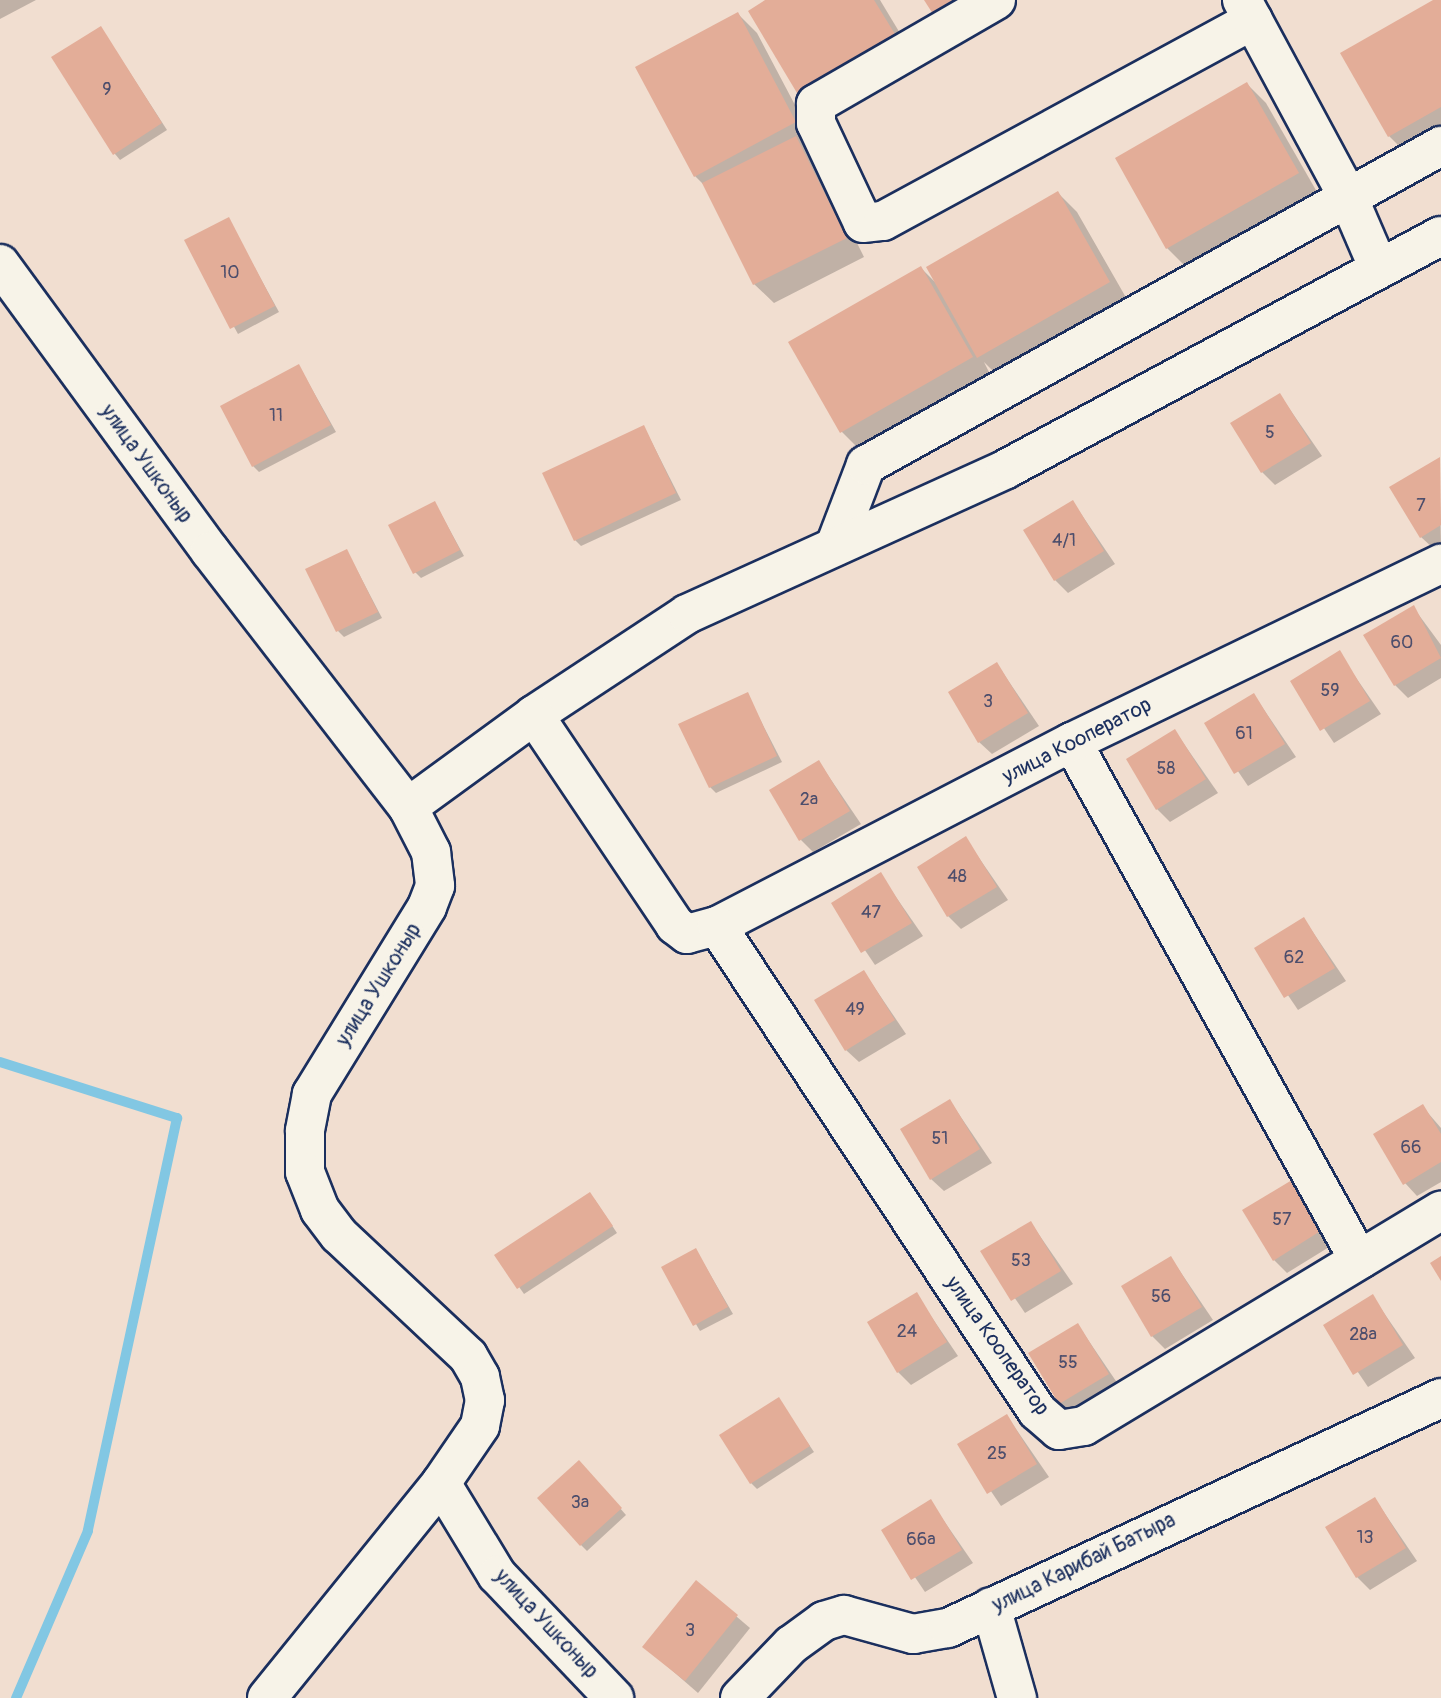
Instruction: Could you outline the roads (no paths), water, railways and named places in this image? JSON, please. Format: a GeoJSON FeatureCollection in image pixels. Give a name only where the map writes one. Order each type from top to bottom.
{"type":"FeatureCollection","features":[{"type":"Feature","properties":{"kind":"street"},"geometry":{"type":"LineString","coordinates":[[996,0],[816,104],[816,123],[863,223],[883,221],[1247,10],[1348,197],[1379,269]]}},
{"type":"Feature","properties":{"kind":"street"},"geometry":{"type":"LineString","coordinates":[[835,545],[866,465],[1441,146]]}},
{"type":"Feature","properties":{"kind":"street"},"geometry":{"type":"LineString","coordinates":[[408,807],[534,715],[687,614],[1006,470],[1441,236]]}},
{"type":"Feature","properties":{"kind":"street","name":"улица Ушконыр"},"geometry":{"type":"LineString","coordinates":[[0,264],[210,551],[408,807],[431,852],[435,886],[313,1094],[304,1131],[304,1172],[320,1210],[339,1235],[468,1356],[480,1377],[485,1400],[480,1426],[441,1483],[497,1574],[614,1698]]}},
{"type":"Feature","properties":{"kind":"street","name":"улица Кооператор"},"geometry":{"type":"LineString","coordinates":[[534,715],[675,925],[687,934],[717,926],[1072,742],[1441,564]]}},
{"type":"Feature","properties":{"kind":"street"},"geometry":{"type":"LineString","coordinates":[[1072,742],[1359,1260]]}},
{"type":"Feature","properties":{"kind":"street","name":"улица Кооператор"},"geometry":{"type":"LineString","coordinates":[[717,926],[1037,1411],[1059,1430],[1084,1426],[1441,1211]]}},
{"type":"Feature","properties":{"kind":"street","name":"улица Карибай Батыра"},"geometry":{"type":"LineString","coordinates":[[740,1698],[791,1645],[824,1621],[844,1615],[913,1634],[948,1628],[1441,1398]]}},
{"type":"Feature","properties":{"kind":"street"},"geometry":{"type":"LineString","coordinates":[[267,1698],[441,1483]]}},
{"type":"Feature","properties":{"kind":"street"},"geometry":{"type":"LineString","coordinates":[[991,1607],[1017,1698]]}},
{"type":"Feature","properties":{"kind":"waterway"},"geometry":{"type":"LineString","coordinates":[[0,1062],[177,1118],[88,1531],[16,1698]]}}]}
